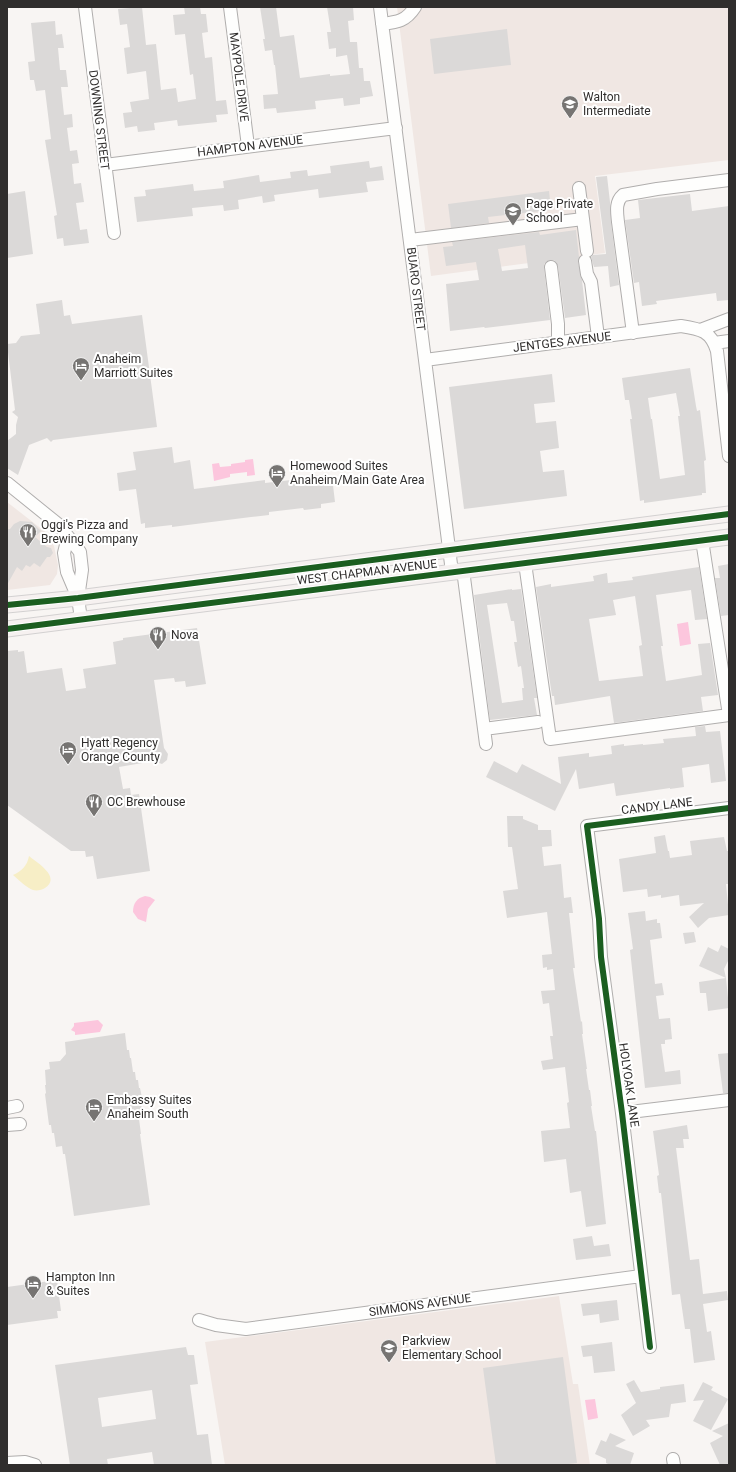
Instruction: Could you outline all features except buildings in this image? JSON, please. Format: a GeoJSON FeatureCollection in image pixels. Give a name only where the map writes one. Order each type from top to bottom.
{"type":"FeatureCollection","features":[{"type":"Feature","properties":{"kind":"main road","name":"WEST CHAPMAN AVENUE"},"geometry":{"type":"LineString","coordinates":[[7,605],[78,598],[729,514]]}},
{"type":"Feature","properties":{"kind":"main road","name":"WEST CHAPMAN AVENUE"},"geometry":{"type":"LineString","coordinates":[[7,629],[729,537]]}},
{"type":"Feature","properties":{"kind":"street","name":"DOWNING STREET"},"geometry":{"type":"LineString","coordinates":[[85,7],[114,233]]}},
{"type":"Feature","properties":{"kind":"street","name":"MAYPOLE DRIVE"},"geometry":{"type":"LineString","coordinates":[[230,7],[248,146]]}},
{"type":"Feature","properties":{"kind":"street","name":"BUARO STREET"},"geometry":{"type":"LineString","coordinates":[[380,7],[450,550],[457,571],[486,744]]}},
{"type":"Feature","properties":{"kind":"street"},"geometry":{"type":"LineString","coordinates":[[382,24],[400,22],[410,15],[415,7]]}},
{"type":"Feature","properties":{"kind":"street","name":"HAMPTON AVENUE"},"geometry":{"type":"LineString","coordinates":[[105,165],[396,128]]}},
{"type":"Feature","properties":{"kind":"street"},"geometry":{"type":"LineString","coordinates":[[633,333],[616,208],[619,199],[623,195],[657,189],[729,180]]}},
{"type":"Feature","properties":{"kind":"street"},"geometry":{"type":"LineString","coordinates":[[579,188],[587,274],[591,282],[598,337]]}},
{"type":"Feature","properties":{"kind":"street"},"geometry":{"type":"LineString","coordinates":[[410,240],[583,219]]}},
{"type":"Feature","properties":{"kind":"street"},"geometry":{"type":"LineString","coordinates":[[551,267],[558,324],[558,343]]}},
{"type":"Feature","properties":{"kind":"street"},"geometry":{"type":"LineString","coordinates":[[700,330],[729,319]]}},
{"type":"Feature","properties":{"kind":"street","name":"JENTGES AVENUE"},"geometry":{"type":"LineString","coordinates":[[425,360],[682,326],[700,330]]}},
{"type":"Feature","properties":{"kind":"street"},"geometry":{"type":"LineString","coordinates":[[700,330],[710,335],[717,351],[724,378],[729,456]]}},
{"type":"Feature","properties":{"kind":"street"},"geometry":{"type":"LineString","coordinates":[[714,343],[729,341]]}},
{"type":"Feature","properties":{"kind":"street"},"geometry":{"type":"LineString","coordinates":[[7,483],[59,525],[68,537],[64,552],[67,572],[78,598],[81,619]]}},
{"type":"Feature","properties":{"kind":"street"},"geometry":{"type":"LineString","coordinates":[[525,563],[550,739],[729,715],[702,540]]}},
{"type":"Feature","properties":{"kind":"street"},"geometry":{"type":"LineString","coordinates":[[484,729],[538,722]]}},
{"type":"Feature","properties":{"kind":"street","name":"CANDY LANE"},"geometry":{"type":"LineString","coordinates":[[587,826],[729,808]]}},
{"type":"Feature","properties":{"kind":"street","name":"HOLYOAK LANE"},"geometry":{"type":"LineString","coordinates":[[587,826],[599,919],[601,957],[622,1113],[650,1347]]}},
{"type":"Feature","properties":{"kind":"street"},"geometry":{"type":"LineString","coordinates":[[622,1113],[729,1100]]}},
{"type":"Feature","properties":{"kind":"street"},"geometry":{"type":"LineString","coordinates":[[7,1126],[20,1124]]}},
{"type":"Feature","properties":{"kind":"street","name":"SIMMONS AVENUE"},"geometry":{"type":"LineString","coordinates":[[199,1320],[216,1325],[246,1329],[641,1276]]}},
{"type":"Feature","properties":{"kind":"street"},"geometry":{"type":"LineString","coordinates":[[7,1463],[25,1462],[33,1464]]}},
{"type":"Feature","properties":{"kind":"shaded area","name":"Walton Intermediate"},"geometry":{"type":"Polygon","coordinates":[[[397,7],[729,7],[729,160],[595,176],[605,253],[431,276],[397,7]]]}},
{"type":"Feature","properties":{"kind":"shaded area"},"geometry":{"type":"Polygon","coordinates":[[[253,459],[255,475],[247,476],[247,472],[230,474],[230,477],[214,481],[212,464],[219,463],[220,467],[231,466],[231,464],[253,459]]]}},
{"type":"Feature","properties":{"kind":"shaded area"},"geometry":{"type":"Polygon","coordinates":[[[7,502],[48,534],[54,546],[58,565],[57,574],[50,585],[7,590],[7,502]]]}},
{"type":"Feature","properties":{"kind":"shaded area"},"geometry":{"type":"Polygon","coordinates":[[[688,622],[691,644],[680,646],[677,624],[688,622]]]}},
{"type":"Feature","properties":{"kind":"shaded area"},"geometry":{"type":"Polygon","coordinates":[[[29,856],[46,870],[51,879],[45,888],[33,890],[13,875],[24,868],[29,856]]]}},
{"type":"Feature","properties":{"kind":"shaded area"},"geometry":{"type":"Polygon","coordinates":[[[145,896],[155,900],[148,909],[146,922],[138,919],[133,912],[136,901],[145,896]]]}},
{"type":"Feature","properties":{"kind":"shaded area"},"geometry":{"type":"Polygon","coordinates":[[[98,1020],[103,1025],[100,1032],[75,1035],[75,1032],[71,1030],[74,1023],[98,1020]]]}},
{"type":"Feature","properties":{"kind":"shaded area","name":"Parkview Elementary School"},"geometry":{"type":"Polygon","coordinates":[[[559,1296],[573,1384],[578,1384],[590,1465],[225,1465],[205,1342],[559,1296]]]}},
{"type":"Feature","properties":{"kind":"shaded area"},"geometry":{"type":"Polygon","coordinates":[[[595,1399],[598,1418],[588,1420],[585,1400],[595,1399]]]}},
{"type":"Feature","properties":{"kind":"cycle path"},"geometry":{"type":"LineString","coordinates":[[7,605],[78,598],[729,514]]}},
{"type":"Feature","properties":{"kind":"cycle path"},"geometry":{"type":"LineString","coordinates":[[7,629],[729,537]]}},
{"type":"Feature","properties":{"kind":"cycle path"},"geometry":{"type":"LineString","coordinates":[[650,1347],[622,1113],[601,957],[599,919],[587,826],[729,808]]}},
{"type":"Feature","properties":{"kind":"place","name":"Walton Intermediate"},"geometry":{"type":"Point","coordinates":[570,119]}},
{"type":"Feature","properties":{"kind":"place","name":"Page Private School"},"geometry":{"type":"Point","coordinates":[513,226]}},
{"type":"Feature","properties":{"kind":"place","name":"Anaheim Marriott Suites"},"geometry":{"type":"Point","coordinates":[81,381]}},
{"type":"Feature","properties":{"kind":"place","name":"Homewood Suites Anaheim/Main Gate Area"},"geometry":{"type":"Point","coordinates":[277,488]}},
{"type":"Feature","properties":{"kind":"place","name":"Oggi's Pizza and Brewing Company"},"geometry":{"type":"Point","coordinates":[28,547]}},
{"type":"Feature","properties":{"kind":"place","name":"Nova"},"geometry":{"type":"Point","coordinates":[158,650]}},
{"type":"Feature","properties":{"kind":"place","name":"Hyatt Regency Orange County"},"geometry":{"type":"Point","coordinates":[68,765]}},
{"type":"Feature","properties":{"kind":"place","name":"OC Brewhouse"},"geometry":{"type":"Point","coordinates":[94,817]}},
{"type":"Feature","properties":{"kind":"place","name":"Embassy Suites Anaheim South"},"geometry":{"type":"Point","coordinates":[94,1122]}},
{"type":"Feature","properties":{"kind":"place","name":"Hampton Inn & Suites"},"geometry":{"type":"Point","coordinates":[33,1299]}},
{"type":"Feature","properties":{"kind":"place","name":"Parkview Elementary School"},"geometry":{"type":"Point","coordinates":[389,1363]}}]}
